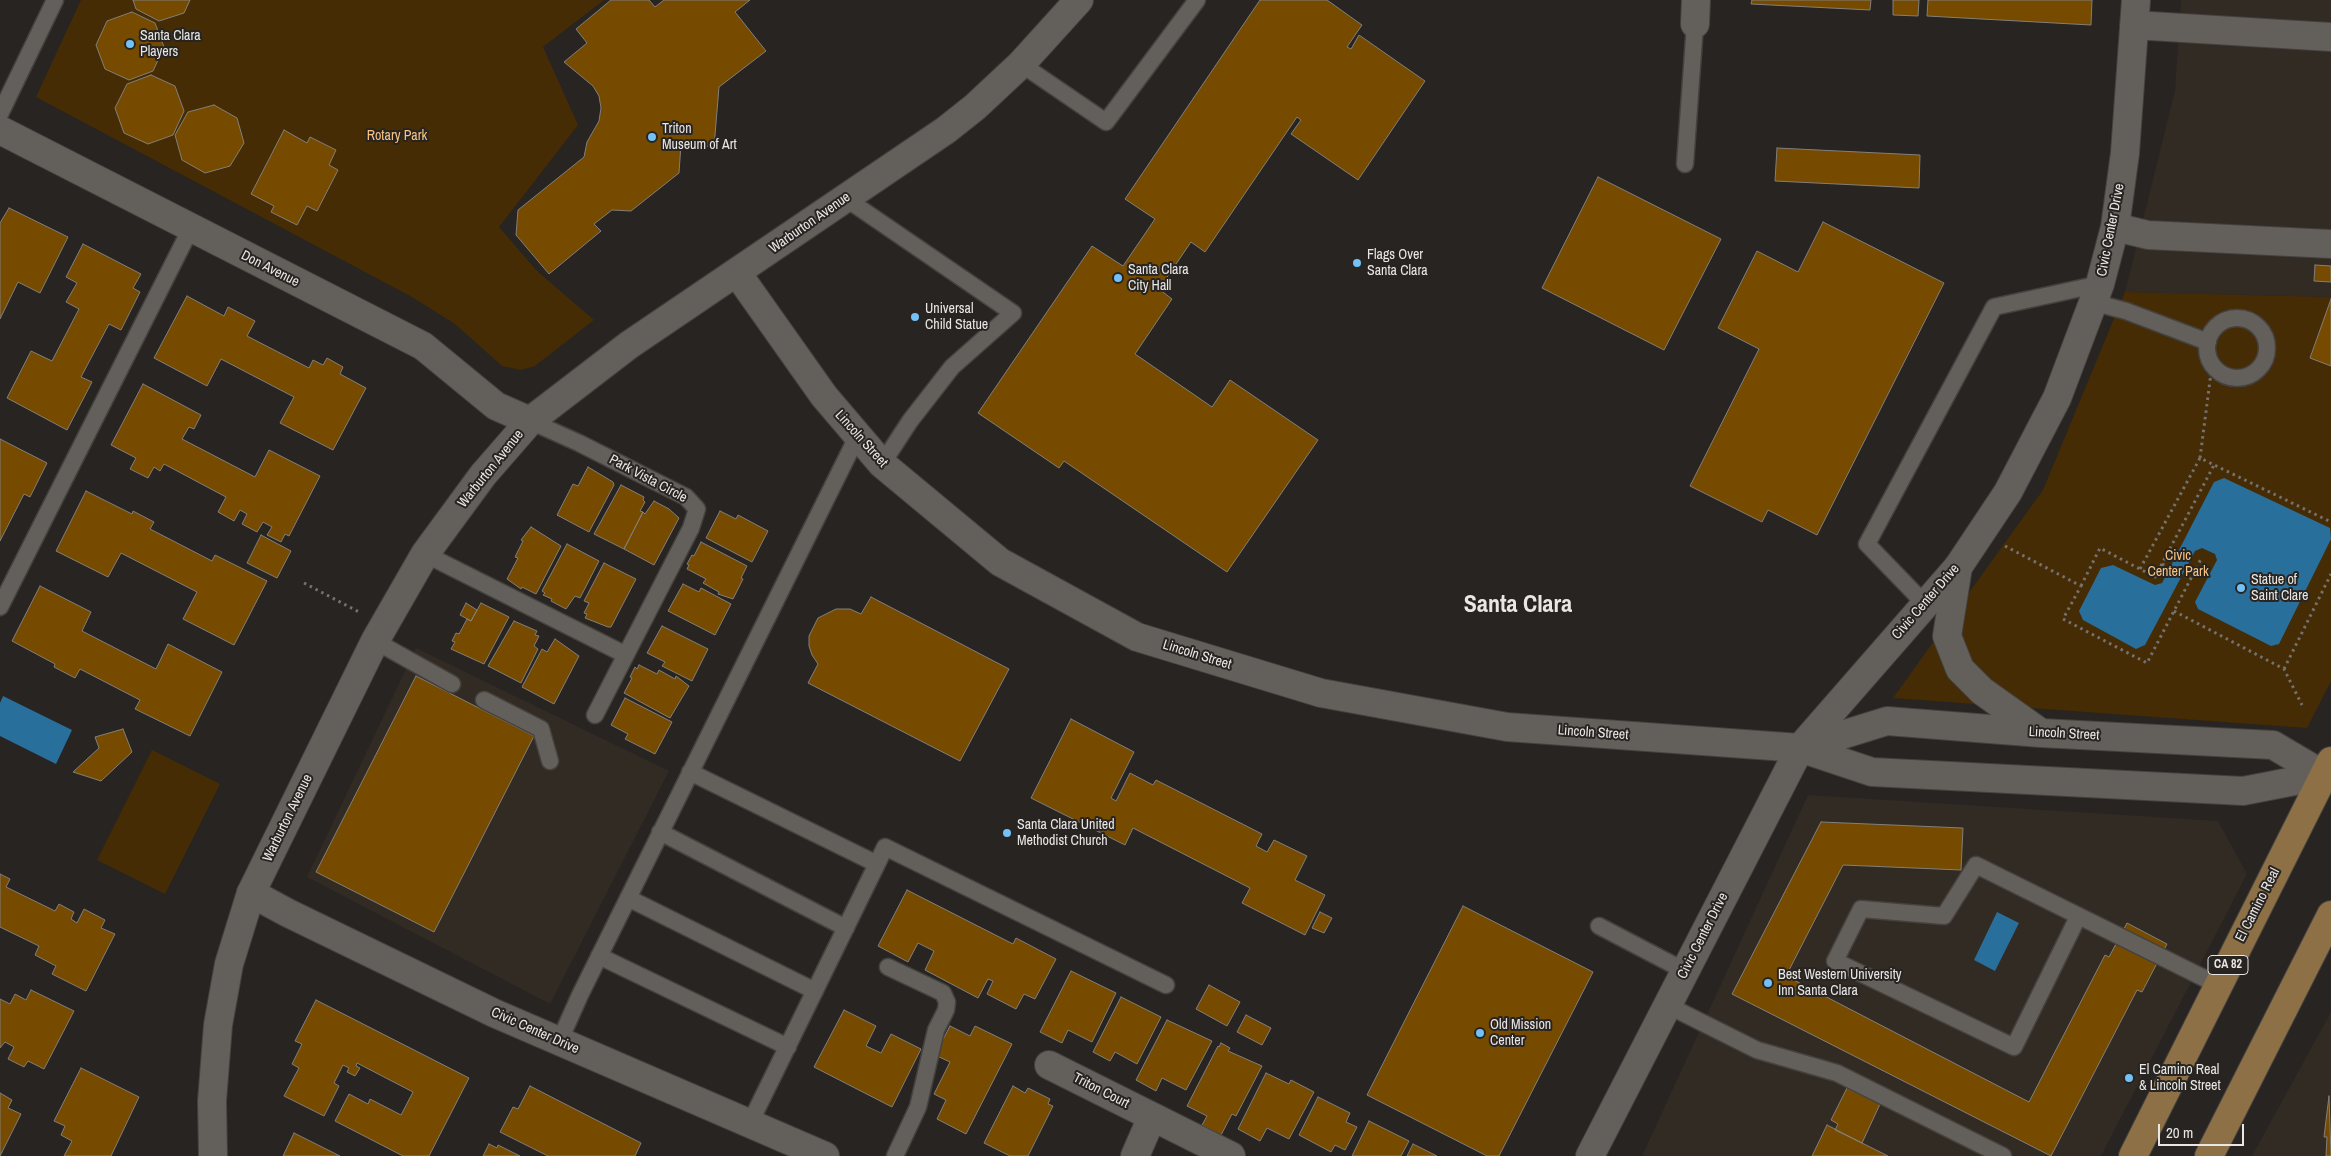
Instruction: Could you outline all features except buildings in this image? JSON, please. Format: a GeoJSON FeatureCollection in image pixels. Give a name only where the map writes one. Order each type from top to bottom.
{"type":"FeatureCollection","features":[{"type":"Feature","properties":{"kind":"main road","name":"El Camino Real"},"geometry":{"type":"LineString","coordinates":[[2132,1156],[2329,770]]}},
{"type":"Feature","properties":{"kind":"main road"},"geometry":{"type":"LineString","coordinates":[[2209,1156],[2331,915]]}},
{"type":"Feature","properties":{"kind":"street","name":"Warburton Avenue"},"geometry":{"type":"LineString","coordinates":[[213,1156],[212,1101],[218,1025],[229,964],[251,893],[375,641],[425,554],[483,475],[530,421],[629,345],[946,130],[976,107],[1021,64],[1079,0]]}},
{"type":"Feature","properties":{"kind":"street"},"geometry":{"type":"LineString","coordinates":[[2135,13],[2331,37]]}},
{"type":"Feature","properties":{"kind":"street","name":"Civic Center Drive"},"geometry":{"type":"LineString","coordinates":[[1590,1156],[1800,748],[1958,567],[2008,492],[2057,398],[2096,293],[2115,227],[2126,152],[2135,13]]}},
{"type":"Feature","properties":{"kind":"street","name":"Don Avenue"},"geometry":{"type":"LineString","coordinates":[[0,130],[423,346],[496,406],[530,421]]}},
{"type":"Feature","properties":{"kind":"street"},"geometry":{"type":"LineString","coordinates":[[2115,227],[2148,235],[2331,244]]}},
{"type":"Feature","properties":{"kind":"street","name":"Lincoln Street"},"geometry":{"type":"LineString","coordinates":[[737,273],[824,396],[882,464],[1000,562],[1137,637],[1321,693],[1507,727],[1800,748],[1872,772],[2243,790],[2329,770]]}},
{"type":"Feature","properties":{"kind":"street"},"geometry":{"type":"LineString","coordinates":[[1958,567],[1947,636],[1960,669],[1982,690],[2041,733]]}},
{"type":"Feature","properties":{"kind":"street","name":"Lincoln Street"},"geometry":{"type":"LineString","coordinates":[[1800,748],[1887,721],[2041,733],[2273,745],[2329,770]]}},
{"type":"Feature","properties":{"kind":"street","name":"Civic Center Drive"},"geometry":{"type":"LineString","coordinates":[[251,893],[288,913],[494,1013],[825,1156]]}},
{"type":"Feature","properties":{"kind":"street","name":"Triton Court"},"geometry":{"type":"LineString","coordinates":[[1049,1065],[1231,1156]]}},
{"type":"Feature","properties":{"kind":"street"},"geometry":{"type":"LineString","coordinates":[[1135,1156],[1152,1117]]}},
{"type":"Feature","properties":{"kind":"lane"},"geometry":{"type":"LineString","coordinates":[[0,114],[55,0]]}},
{"type":"Feature","properties":{"kind":"lane"},"geometry":{"type":"LineString","coordinates":[[1021,64],[1106,122],[1197,0]]}},
{"type":"Feature","properties":{"kind":"lane"},"geometry":{"type":"LineString","coordinates":[[1685,164],[1696,12]]}},
{"type":"Feature","properties":{"kind":"lane"},"geometry":{"type":"LineString","coordinates":[[845,198],[1013,313],[952,367],[910,421],[882,464]]}},
{"type":"Feature","properties":{"kind":"lane"},"geometry":{"type":"LineString","coordinates":[[0,607],[191,228]]}},
{"type":"Feature","properties":{"kind":"lane"},"geometry":{"type":"LineString","coordinates":[[1925,604],[1867,544],[1994,306],[2096,293],[2126,311],[2208,342]]}},
{"type":"Feature","properties":{"kind":"lane"},"geometry":{"type":"LineString","coordinates":[[2237,318],[2247,320],[2256,325],[2263,333],[2267,342],[2267,353],[2264,362],[2248,376],[2239,378],[2229,377],[2219,372],[2212,365],[2207,350],[2208,342],[2211,332],[2218,325],[2227,320],[2237,318]]}},
{"type":"Feature","properties":{"kind":"lane","name":"Park Vista Circle"},"geometry":{"type":"LineString","coordinates":[[530,421],[579,442],[686,497],[697,509],[691,528],[594,715]]}},
{"type":"Feature","properties":{"kind":"lane"},"geometry":{"type":"LineString","coordinates":[[559,1042],[660,832],[857,437]]}},
{"type":"Feature","properties":{"kind":"lane"},"geometry":{"type":"LineString","coordinates":[[425,554],[626,655]]}},
{"type":"Feature","properties":{"kind":"lane"},"geometry":{"type":"LineString","coordinates":[[375,641],[452,684]]}},
{"type":"Feature","properties":{"kind":"lane"},"geometry":{"type":"LineString","coordinates":[[484,700],[541,729],[550,761]]}},
{"type":"Feature","properties":{"kind":"lane"},"geometry":{"type":"LineString","coordinates":[[690,772],[877,864]]}},
{"type":"Feature","properties":{"kind":"lane"},"geometry":{"type":"LineString","coordinates":[[660,832],[846,928]]}},
{"type":"Feature","properties":{"kind":"lane"},"geometry":{"type":"LineString","coordinates":[[750,1123],[885,847],[1166,985]]}},
{"type":"Feature","properties":{"kind":"lane"},"geometry":{"type":"LineString","coordinates":[[2078,917],[2014,1047],[1835,961],[1861,909],[1944,916],[1976,865],[2218,985]]}},
{"type":"Feature","properties":{"kind":"lane"},"geometry":{"type":"LineString","coordinates":[[628,898],[815,990]]}},
{"type":"Feature","properties":{"kind":"lane"},"geometry":{"type":"LineString","coordinates":[[1599,926],[1685,971]]}},
{"type":"Feature","properties":{"kind":"lane"},"geometry":{"type":"LineString","coordinates":[[599,956],[788,1047]]}},
{"type":"Feature","properties":{"kind":"lane"},"geometry":{"type":"LineString","coordinates":[[888,967],[942,993],[947,1002],[946,1010],[934,1038],[918,1107],[895,1156]]}},
{"type":"Feature","properties":{"kind":"lane"},"geometry":{"type":"LineString","coordinates":[[1667,1005],[1756,1050],[1837,1073],[2003,1156]]}},
{"type":"Feature","properties":{"kind":"path"},"geometry":{"type":"LineString","coordinates":[[2140,569],[2200,458],[2212,365]]}},
{"type":"Feature","properties":{"kind":"path"},"geometry":{"type":"LineString","coordinates":[[2200,458],[2331,522]]}},
{"type":"Feature","properties":{"kind":"path"},"geometry":{"type":"LineString","coordinates":[[2202,557],[2147,663],[2063,619],[2100,548],[2154,577],[2214,465]]}},
{"type":"Feature","properties":{"kind":"path"},"geometry":{"type":"LineString","coordinates":[[1980,533],[2081,586]]}},
{"type":"Feature","properties":{"kind":"path"},"geometry":{"type":"LineString","coordinates":[[2162,564],[2191,579]]}},
{"type":"Feature","properties":{"kind":"path"},"geometry":{"type":"LineString","coordinates":[[2284,669],[2331,574]]}},
{"type":"Feature","properties":{"kind":"path"},"geometry":{"type":"LineString","coordinates":[[304,583],[351,607]]}},
{"type":"Feature","properties":{"kind":"path"},"geometry":{"type":"LineString","coordinates":[[2174,611],[2284,669],[2302,705]]}},
{"type":"Feature","properties":{"kind":"shaded area"},"geometry":{"type":"Polygon","coordinates":[[[2181,0],[2331,0],[2331,297],[2125,292],[2175,91],[2181,0]]]}},
{"type":"Feature","properties":{"kind":"shaded area"},"geometry":{"type":"Polygon","coordinates":[[[416,648],[669,771],[550,1004],[307,877],[416,648]]]}},
{"type":"Feature","properties":{"kind":"shaded area"},"geometry":{"type":"Polygon","coordinates":[[[1808,795],[2218,821],[2247,874],[2101,1156],[1642,1156],[1808,795]]]}},
{"type":"Feature","properties":{"kind":"shaded area"},"geometry":{"type":"Polygon","coordinates":[[[2331,1012],[2331,1156],[2252,1156],[2331,1012]]]}},
{"type":"Feature","properties":{"kind":"green space","name":"Rotary Park"},"geometry":{"type":"Polygon","coordinates":[[[81,0],[604,0],[543,47],[578,125],[499,227],[537,271],[594,320],[535,366],[521,370],[502,366],[455,324],[412,297],[36,97],[81,0]]]}},
{"type":"Feature","properties":{"kind":"green space","name":"Civic Center Park"},"geometry":{"type":"Polygon","coordinates":[[[2125,292],[2331,297],[2331,681],[2307,728],[1893,698],[2043,490],[2125,292]]]}},
{"type":"Feature","properties":{"kind":"green space"},"geometry":{"type":"Polygon","coordinates":[[[152,750],[220,784],[165,894],[97,860],[152,750]]]}},
{"type":"Feature","properties":{"kind":"water"},"geometry":{"type":"Polygon","coordinates":[[[2224,478],[2330,528],[2331,539],[2279,644],[2271,646],[2198,609],[2195,602],[2217,560],[2215,554],[2202,548],[2195,551],[2145,645],[2136,649],[2083,620],[2079,611],[2101,568],[2113,565],[2155,585],[2162,583],[2214,482],[2224,478]]]}},
{"type":"Feature","properties":{"kind":"water"},"geometry":{"type":"Polygon","coordinates":[[[3,696],[72,730],[56,764],[0,736],[0,703],[3,696]]]}},
{"type":"Feature","properties":{"kind":"water"},"geometry":{"type":"Polygon","coordinates":[[[1997,912],[2019,923],[1995,971],[1974,960],[1997,912]]]}},
{"type":"Feature","properties":{"kind":"place","name":"Santa Clara Players"},"geometry":{"type":"Point","coordinates":[130,44]}},
{"type":"Feature","properties":{"kind":"place","name":"Triton Museum of Art"},"geometry":{"type":"Point","coordinates":[652,137]}},
{"type":"Feature","properties":{"kind":"place","name":"Flags Over Santa Clara"},"geometry":{"type":"Point","coordinates":[1357,263]}},
{"type":"Feature","properties":{"kind":"place","name":"Santa Clara City Hall"},"geometry":{"type":"Point","coordinates":[1118,278]}},
{"type":"Feature","properties":{"kind":"place","name":"Universal Child Statue"},"geometry":{"type":"Point","coordinates":[915,317]}},
{"type":"Feature","properties":{"kind":"place","name":"Statue of Saint Clare"},"geometry":{"type":"Point","coordinates":[2241,588]}},
{"type":"Feature","properties":{"kind":"place","name":"Santa Clara United Methodist Church"},"geometry":{"type":"Point","coordinates":[1007,833]}},
{"type":"Feature","properties":{"kind":"place","name":"Best Western University Inn Santa Clara"},"geometry":{"type":"Point","coordinates":[1768,983]}},
{"type":"Feature","properties":{"kind":"place","name":"Old Mission Center"},"geometry":{"type":"Point","coordinates":[1480,1033]}},
{"type":"Feature","properties":{"kind":"place","name":"El Camino Real & Lincoln Street"},"geometry":{"type":"Point","coordinates":[2129,1078]}},
{"type":"Feature","properties":{"kind":"district","name":"Santa Clara"},"geometry":{"type":"Point","coordinates":[1518,606]}}]}
